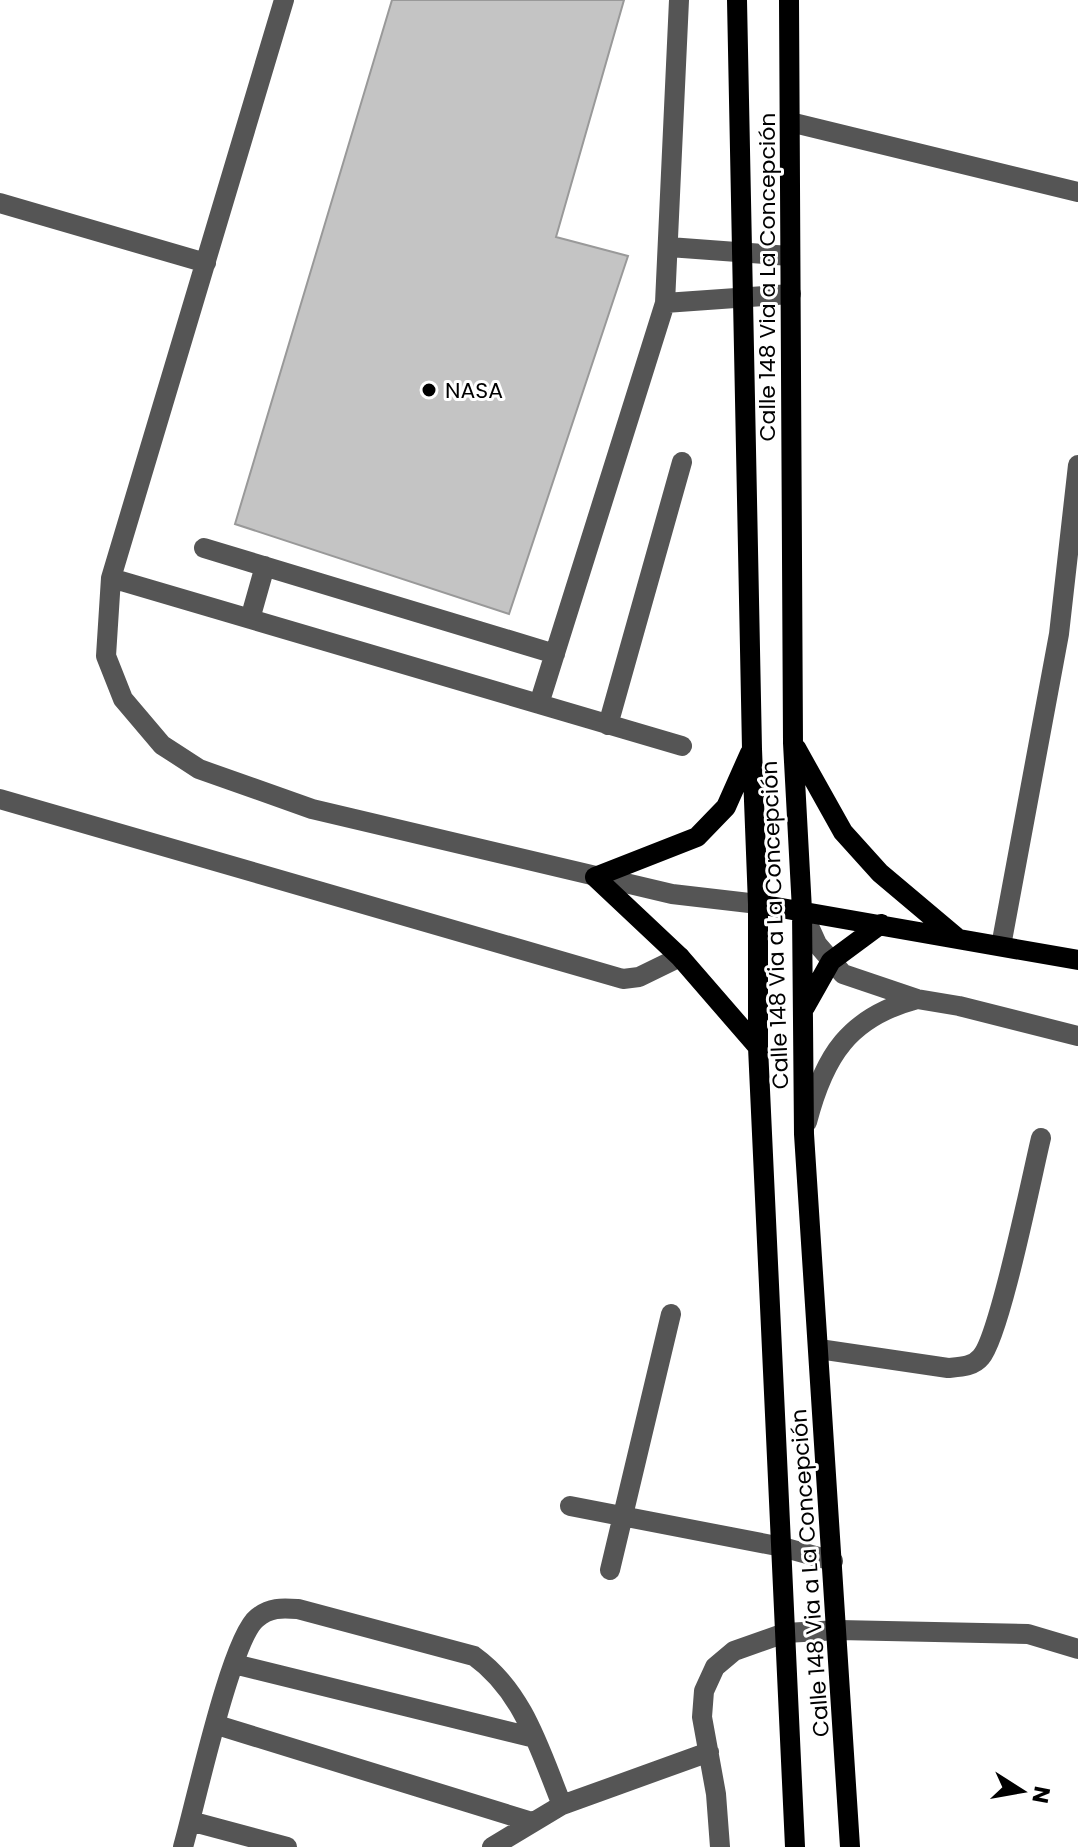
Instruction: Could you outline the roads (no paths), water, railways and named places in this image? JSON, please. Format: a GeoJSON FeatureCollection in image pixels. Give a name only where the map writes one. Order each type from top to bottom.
{"type":"FeatureCollection","features":[{"type":"Feature","properties":{"kind":"main road","name":"Calle 148 Via a La Concepción"},"geometry":{"type":"LineString","coordinates":[[737,0],[758,904],[758,1047],[795,1847]]}},
{"type":"Feature","properties":{"kind":"main road","name":"Calle 148 Via a La Concepción"},"geometry":{"type":"LineString","coordinates":[[789,0],[793,743],[802,910],[804,1134],[839,1630],[850,1847]]}},
{"type":"Feature","properties":{"kind":"main road"},"geometry":{"type":"LineString","coordinates":[[793,743],[843,832],[880,873],[956,937]]}},
{"type":"Feature","properties":{"kind":"main road"},"geometry":{"type":"LineString","coordinates":[[752,749],[726,807],[697,837],[595,877],[680,957],[758,1047]]}},
{"type":"Feature","properties":{"kind":"main road"},"geometry":{"type":"LineString","coordinates":[[758,904],[1078,960]]}},
{"type":"Feature","properties":{"kind":"main road"},"geometry":{"type":"LineString","coordinates":[[803,1011],[831,961],[881,924]]}},
{"type":"Feature","properties":{"kind":"street"},"geometry":{"type":"LineString","coordinates":[[284,0],[111,578],[106,656],[123,699],[162,745],[186,761],[240,786],[312,809],[595,877],[672,894],[758,904]]}},
{"type":"Feature","properties":{"kind":"street"},"geometry":{"type":"LineString","coordinates":[[539,704],[665,303],[679,0]]}},
{"type":"Feature","properties":{"kind":"street"},"geometry":{"type":"LineString","coordinates":[[790,122],[1078,192]]}},
{"type":"Feature","properties":{"kind":"street"},"geometry":{"type":"LineString","coordinates":[[0,203],[206,263]]}},
{"type":"Feature","properties":{"kind":"street"},"geometry":{"type":"LineString","coordinates":[[669,247],[790,256]]}},
{"type":"Feature","properties":{"kind":"street"},"geometry":{"type":"LineString","coordinates":[[665,303],[791,294]]}},
{"type":"Feature","properties":{"kind":"street"},"geometry":{"type":"LineString","coordinates":[[608,725],[682,462]]}},
{"type":"Feature","properties":{"kind":"street"},"geometry":{"type":"LineString","coordinates":[[1001,946],[1068,637],[1078,465]]}},
{"type":"Feature","properties":{"kind":"street"},"geometry":{"type":"LineString","coordinates":[[204,548],[555,654]]}},
{"type":"Feature","properties":{"kind":"street"},"geometry":{"type":"LineString","coordinates":[[250,619],[265,566]]}},
{"type":"Feature","properties":{"kind":"street"},"geometry":{"type":"LineString","coordinates":[[111,578],[682,746]]}},
{"type":"Feature","properties":{"kind":"street"},"geometry":{"type":"LineString","coordinates":[[0,799],[623,979],[639,977],[680,957]]}},
{"type":"Feature","properties":{"kind":"street"},"geometry":{"type":"LineString","coordinates":[[802,910],[817,944],[843,974],[917,999],[959,1006],[1078,1036]]}},
{"type":"Feature","properties":{"kind":"street"},"geometry":{"type":"LineString","coordinates":[[804,1134],[816,1086],[826,1063],[841,1042],[889,1007],[917,999]]}},
{"type":"Feature","properties":{"kind":"street"},"geometry":{"type":"LineString","coordinates":[[819,1349],[948,1368],[966,1367],[981,1358],[996,1317],[1041,1138]]}},
{"type":"Feature","properties":{"kind":"street"},"geometry":{"type":"LineString","coordinates":[[610,1570],[671,1314]]}},
{"type":"Feature","properties":{"kind":"street"},"geometry":{"type":"LineString","coordinates":[[570,1506],[782,1547],[833,1561]]}},
{"type":"Feature","properties":{"kind":"street"},"geometry":{"type":"LineString","coordinates":[[183,1847],[234,1664],[254,1619],[273,1608],[298,1609],[474,1656],[495,1671],[517,1700],[562,1805]]}},
{"type":"Feature","properties":{"kind":"street"},"geometry":{"type":"LineString","coordinates":[[720,1847],[702,1717],[704,1691],[715,1667],[734,1651],[785,1633],[839,1630],[1028,1634],[1078,1649]]}},
{"type":"Feature","properties":{"kind":"street"},"geometry":{"type":"LineString","coordinates":[[234,1664],[535,1738]]}},
{"type":"Feature","properties":{"kind":"street"},"geometry":{"type":"LineString","coordinates":[[217,1725],[532,1822]]}},
{"type":"Feature","properties":{"kind":"street"},"geometry":{"type":"LineString","coordinates":[[492,1847],[562,1805],[709,1752]]}},
{"type":"Feature","properties":{"kind":"street"},"geometry":{"type":"LineString","coordinates":[[190,1821],[287,1847]]}},
{"type":"Feature","properties":{"kind":"place","name":"NASA"},"geometry":{"type":"Point","coordinates":[429,390]}}]}
